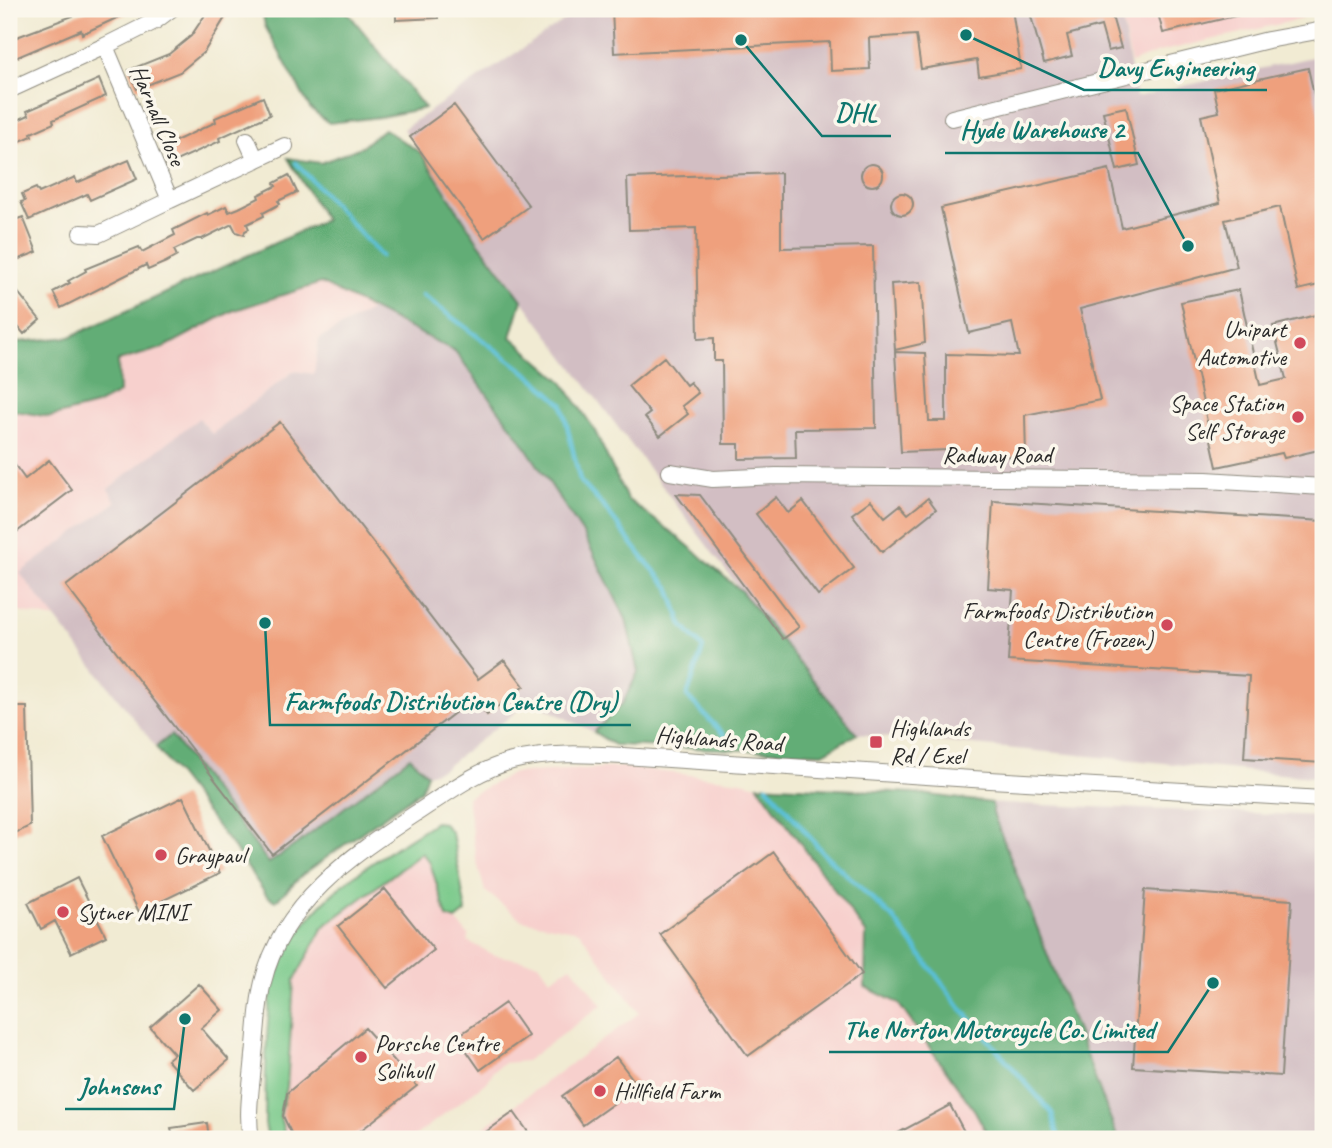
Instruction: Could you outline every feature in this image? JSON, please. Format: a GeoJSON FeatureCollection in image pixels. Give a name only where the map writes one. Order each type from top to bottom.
{"type":"FeatureCollection","features":[{"type":"Feature","properties":{"kind":"street"},"geometry":{"type":"LineString","coordinates":[[9,90],[155,21],[171,9]]}},
{"type":"Feature","properties":{"kind":"street"},"geometry":{"type":"LineString","coordinates":[[951,118],[1268,40],[1323,30]]}},
{"type":"Feature","properties":{"kind":"street","name":"Harnall Close"},"geometry":{"type":"LineString","coordinates":[[105,46],[170,200]]}},
{"type":"Feature","properties":{"kind":"street"},"geometry":{"type":"LineString","coordinates":[[247,140],[256,160]]}},
{"type":"Feature","properties":{"kind":"street","name":"Harnall Close"},"geometry":{"type":"LineString","coordinates":[[81,233],[99,234],[285,146]]}},
{"type":"Feature","properties":{"kind":"street","name":"Radway Road"},"geometry":{"type":"LineString","coordinates":[[670,472],[713,480],[776,476],[1166,479],[1323,487]]}},
{"type":"Feature","properties":{"kind":"street","name":"Highlands Road"},"geometry":{"type":"LineString","coordinates":[[251,1139],[248,1122],[256,1025],[263,982],[281,933],[302,903],[384,834],[480,773],[509,761],[559,754],[610,755],[1323,799]]}},
{"type":"Feature","properties":{"kind":"street","name":"Highlands Road"},"geometry":{"type":"LineString","coordinates":[[242,1139],[248,1122]]}},
{"type":"Feature","properties":{"kind":"shaded area"},"geometry":{"type":"Polygon","coordinates":[[[581,9],[1120,9],[1136,97],[1312,57],[1323,66],[1323,778],[857,734],[739,588],[476,239],[403,129],[581,9]]]}},
{"type":"Feature","properties":{"kind":"shaded area"},"geometry":{"type":"Polygon","coordinates":[[[1120,9],[1307,9],[1301,19],[1159,52],[1131,63],[1120,9]]]}},
{"type":"Feature","properties":{"kind":"shaded area"},"geometry":{"type":"Polygon","coordinates":[[[321,283],[373,309],[319,339],[314,374],[294,371],[212,434],[200,419],[108,489],[117,501],[21,573],[56,619],[9,610],[9,389],[19,390],[163,348],[232,311],[321,283]]]}},
{"type":"Feature","properties":{"kind":"shaded area"},"geometry":{"type":"Polygon","coordinates":[[[373,309],[455,351],[519,437],[584,535],[626,619],[638,672],[623,703],[594,732],[530,701],[443,769],[427,774],[410,757],[269,863],[172,736],[156,747],[20,573],[116,502],[108,489],[199,418],[212,434],[294,371],[314,374],[319,339],[373,309]]]}},
{"type":"Feature","properties":{"kind":"shaded area"},"geometry":{"type":"Polygon","coordinates":[[[622,767],[758,785],[866,934],[865,987],[898,1003],[975,1111],[990,1139],[469,1139],[639,1013],[579,931],[522,920],[485,891],[476,859],[467,797],[514,773],[622,767]]]}},
{"type":"Feature","properties":{"kind":"shaded area"},"geometry":{"type":"Polygon","coordinates":[[[992,803],[1323,816],[1323,1139],[1118,1139],[993,813],[992,803]]]}},
{"type":"Feature","properties":{"kind":"shaded area"},"geometry":{"type":"Polygon","coordinates":[[[422,853],[430,863],[447,917],[456,920],[469,936],[468,941],[494,955],[539,963],[550,979],[571,966],[602,1005],[526,1061],[503,1063],[493,1071],[488,1081],[411,1139],[286,1139],[280,1116],[287,1087],[294,982],[323,927],[422,853]]]}},
{"type":"Feature","properties":{"kind":"green space"},"geometry":{"type":"Polygon","coordinates":[[[262,9],[345,9],[425,108],[329,123],[310,108],[265,26],[262,9]]]}},
{"type":"Feature","properties":{"kind":"green space"},"geometry":{"type":"Polygon","coordinates":[[[384,129],[421,153],[476,239],[522,300],[511,337],[562,381],[594,429],[627,499],[678,537],[741,591],[857,734],[823,753],[614,745],[594,732],[623,703],[638,672],[626,619],[584,535],[519,437],[455,351],[321,283],[232,311],[163,348],[118,361],[119,393],[96,405],[50,417],[9,410],[9,343],[70,337],[325,220],[288,158],[321,163],[361,147],[384,129]]]}},
{"type":"Feature","properties":{"kind":"green space"},"geometry":{"type":"Polygon","coordinates":[[[171,735],[269,863],[410,757],[427,774],[421,790],[302,875],[276,901],[267,896],[156,747],[171,735]]]}},
{"type":"Feature","properties":{"kind":"green space"},"geometry":{"type":"Polygon","coordinates":[[[758,785],[915,793],[992,803],[993,813],[1118,1138],[990,1139],[975,1111],[898,1003],[865,987],[866,933],[758,785]]]}},
{"type":"Feature","properties":{"kind":"green space"},"geometry":{"type":"Polygon","coordinates":[[[435,822],[443,823],[452,833],[466,912],[456,920],[447,917],[430,863],[422,853],[323,927],[294,981],[287,1087],[280,1116],[286,1139],[268,1139],[265,1124],[268,1016],[272,989],[286,955],[299,932],[331,895],[371,864],[435,822]]]}},
{"type":"Feature","properties":{"kind":"building"},"geometry":{"type":"Polygon","coordinates":[[[91,9],[136,9],[82,34],[81,30],[13,59],[9,40],[91,9]]]}},
{"type":"Feature","properties":{"kind":"building"},"geometry":{"type":"Polygon","coordinates":[[[209,9],[226,16],[204,52],[180,72],[137,89],[129,70],[169,54],[191,36],[209,9]]]}},
{"type":"Feature","properties":{"kind":"building"},"geometry":{"type":"Polygon","coordinates":[[[396,9],[438,9],[438,18],[396,20],[396,9]]]}},
{"type":"Feature","properties":{"kind":"building"},"geometry":{"type":"Polygon","coordinates":[[[612,9],[1012,9],[1021,69],[979,76],[977,60],[921,69],[916,35],[869,38],[870,69],[831,71],[830,42],[614,53],[612,9]]]}},
{"type":"Feature","properties":{"kind":"building"},"geometry":{"type":"Polygon","coordinates":[[[1029,9],[1110,9],[1121,48],[1108,51],[1101,26],[1067,35],[1072,56],[1044,63],[1029,9]]]}},
{"type":"Feature","properties":{"kind":"building"},"geometry":{"type":"Polygon","coordinates":[[[1157,9],[1248,9],[1248,13],[1163,33],[1157,9]]]}},
{"type":"Feature","properties":{"kind":"building"},"geometry":{"type":"Polygon","coordinates":[[[1308,68],[1323,134],[1323,284],[1298,290],[1280,207],[1225,220],[1237,267],[1080,309],[1100,400],[1025,415],[1026,457],[947,454],[947,450],[901,452],[895,352],[925,353],[929,421],[946,421],[946,354],[1019,356],[1012,323],[969,333],[941,208],[1109,169],[1122,228],[1220,203],[1201,116],[1219,112],[1214,89],[1308,68]]]}},
{"type":"Feature","properties":{"kind":"building"},"geometry":{"type":"Polygon","coordinates":[[[99,79],[106,96],[53,120],[54,123],[31,133],[32,136],[9,146],[9,124],[29,115],[27,111],[99,79]]]}},
{"type":"Feature","properties":{"kind":"building"},"geometry":{"type":"Polygon","coordinates":[[[263,97],[270,115],[174,162],[167,145],[216,122],[215,118],[263,97]]]}},
{"type":"Feature","properties":{"kind":"building"},"geometry":{"type":"Polygon","coordinates":[[[454,105],[529,206],[484,238],[410,137],[454,105]]]}},
{"type":"Feature","properties":{"kind":"building"},"geometry":{"type":"Polygon","coordinates":[[[1126,107],[1139,165],[1117,170],[1103,112],[1126,107]]]}},
{"type":"Feature","properties":{"kind":"building"},"geometry":{"type":"Polygon","coordinates":[[[129,160],[137,179],[90,200],[87,194],[29,220],[21,202],[25,201],[22,194],[36,188],[39,193],[75,177],[77,183],[129,160]]]}},
{"type":"Feature","properties":{"kind":"building"},"geometry":{"type":"Polygon","coordinates":[[[868,164],[876,164],[883,171],[883,179],[876,186],[868,186],[861,179],[861,171],[868,164]]]}},
{"type":"Feature","properties":{"kind":"building"},"geometry":{"type":"Polygon","coordinates":[[[781,173],[781,248],[873,246],[876,428],[795,429],[796,458],[739,459],[739,444],[723,444],[722,361],[714,361],[714,338],[698,339],[696,228],[629,230],[627,178],[781,173]]]}},
{"type":"Feature","properties":{"kind":"building"},"geometry":{"type":"Polygon","coordinates":[[[289,175],[297,192],[278,201],[280,204],[263,213],[264,216],[247,224],[249,229],[244,235],[236,232],[232,224],[174,250],[177,256],[166,262],[148,270],[146,265],[61,308],[53,292],[70,283],[68,281],[86,271],[85,269],[139,247],[142,252],[175,235],[173,230],[207,213],[208,215],[226,206],[229,212],[239,208],[259,198],[258,195],[276,186],[274,183],[289,175]]]}},
{"type":"Feature","properties":{"kind":"building"},"geometry":{"type":"Polygon","coordinates":[[[898,193],[906,193],[913,200],[913,208],[906,215],[898,215],[891,208],[891,200],[898,193]]]}},
{"type":"Feature","properties":{"kind":"building"},"geometry":{"type":"Polygon","coordinates":[[[23,217],[37,252],[9,263],[9,222],[23,217]]]}},
{"type":"Feature","properties":{"kind":"building"},"geometry":{"type":"Polygon","coordinates":[[[9,281],[40,320],[24,334],[9,316],[9,281]]]}},
{"type":"Feature","properties":{"kind":"building"},"geometry":{"type":"Polygon","coordinates":[[[921,282],[925,343],[895,350],[891,284],[921,282]]]}},
{"type":"Feature","properties":{"kind":"building"},"geometry":{"type":"Polygon","coordinates":[[[1239,290],[1260,385],[1286,379],[1273,326],[1323,313],[1323,449],[1284,458],[1282,453],[1217,467],[1181,302],[1239,290]]]}},
{"type":"Feature","properties":{"kind":"building"},"geometry":{"type":"Polygon","coordinates":[[[664,357],[686,385],[690,382],[698,393],[682,406],[688,414],[660,436],[645,417],[650,413],[628,386],[664,357]]]}},
{"type":"Feature","properties":{"kind":"building"},"geometry":{"type":"Polygon","coordinates":[[[280,422],[478,679],[504,660],[524,686],[487,715],[474,698],[272,854],[66,586],[280,422]]]}},
{"type":"Feature","properties":{"kind":"building"},"geometry":{"type":"Polygon","coordinates":[[[9,457],[25,479],[49,460],[72,490],[9,538],[9,457]]]}},
{"type":"Feature","properties":{"kind":"building"},"geometry":{"type":"Polygon","coordinates":[[[676,494],[700,495],[799,627],[783,639],[676,494]]]}},
{"type":"Feature","properties":{"kind":"building"},"geometry":{"type":"Polygon","coordinates":[[[776,497],[788,513],[803,501],[854,568],[818,595],[756,514],[776,497]]]}},
{"type":"Feature","properties":{"kind":"building"},"geometry":{"type":"Polygon","coordinates":[[[928,498],[936,509],[882,552],[852,514],[871,500],[885,517],[900,505],[908,514],[928,498]]]}},
{"type":"Feature","properties":{"kind":"building","name":"Farmfoods Distribution Centre (Frozen)"},"geometry":{"type":"Polygon","coordinates":[[[993,501],[1323,521],[1323,763],[1244,758],[1249,676],[1008,661],[1013,590],[988,588],[993,501]]]}},
{"type":"Feature","properties":{"kind":"building"},"geometry":{"type":"Polygon","coordinates":[[[9,707],[27,707],[30,826],[9,836],[9,707]]]}},
{"type":"Feature","properties":{"kind":"building","name":"Graypaul"},"geometry":{"type":"Polygon","coordinates":[[[183,797],[220,873],[139,912],[102,836],[183,797]]]}},
{"type":"Feature","properties":{"kind":"building"},"geometry":{"type":"Polygon","coordinates":[[[774,852],[862,974],[748,1056],[660,934],[774,852]]]}},
{"type":"Feature","properties":{"kind":"building","name":"Sytner MINI"},"geometry":{"type":"Polygon","coordinates":[[[77,878],[106,936],[71,953],[55,921],[41,929],[28,903],[77,878]]]}},
{"type":"Feature","properties":{"kind":"building"},"geometry":{"type":"Polygon","coordinates":[[[385,889],[434,950],[387,988],[338,926],[385,889]]]}},
{"type":"Feature","properties":{"kind":"building"},"geometry":{"type":"Polygon","coordinates":[[[1145,890],[1292,900],[1281,1076],[1133,1067],[1145,890]]]}},
{"type":"Feature","properties":{"kind":"building"},"geometry":{"type":"Polygon","coordinates":[[[199,984],[222,1010],[201,1028],[229,1060],[194,1090],[167,1060],[174,1054],[150,1027],[199,984]]]}},
{"type":"Feature","properties":{"kind":"building"},"geometry":{"type":"Polygon","coordinates":[[[505,1003],[528,1036],[480,1070],[457,1037],[505,1003]]]}},
{"type":"Feature","properties":{"kind":"building","name":"Porsche Centre Solihull"},"geometry":{"type":"Polygon","coordinates":[[[365,1028],[417,1086],[350,1139],[294,1139],[283,1116],[287,1093],[365,1028]]]}},
{"type":"Feature","properties":{"kind":"building","name":"Hillfield Farm"},"geometry":{"type":"Polygon","coordinates":[[[616,1057],[638,1086],[583,1125],[562,1096],[616,1057]]]}},
{"type":"Feature","properties":{"kind":"building"},"geometry":{"type":"Polygon","coordinates":[[[950,1105],[968,1139],[887,1139],[950,1105]]]}},
{"type":"Feature","properties":{"kind":"building"},"geometry":{"type":"Polygon","coordinates":[[[514,1112],[533,1139],[476,1139],[514,1112]]]}},
{"type":"Feature","properties":{"kind":"building"},"geometry":{"type":"Polygon","coordinates":[[[207,1123],[209,1139],[173,1139],[171,1128],[207,1123]]]}},
{"type":"Feature","properties":{"kind":"waterway"},"geometry":{"type":"LineString","coordinates":[[296,163],[381,256]]}},
{"type":"Feature","properties":{"kind":"waterway"},"geometry":{"type":"LineString","coordinates":[[422,295],[531,376],[562,404],[580,481],[669,587],[682,625],[703,648],[687,696],[724,735]]}},
{"type":"Feature","properties":{"kind":"waterway"},"geometry":{"type":"LineString","coordinates":[[767,786],[824,854],[894,919],[959,1006],[1052,1113],[1059,1139]]}},
{"type":"Feature","properties":{"kind":"place","name":"Davy Engineering"},"geometry":{"type":"Point","coordinates":[966,35]}},
{"type":"Feature","properties":{"kind":"place","name":"DHL"},"geometry":{"type":"Point","coordinates":[741,40]}},
{"type":"Feature","properties":{"kind":"place","name":"Hyde Warehouse 2"},"geometry":{"type":"Point","coordinates":[1188,246]}},
{"type":"Feature","properties":{"kind":"place","name":"Unipart Automotive"},"geometry":{"type":"Point","coordinates":[1300,343]}},
{"type":"Feature","properties":{"kind":"place","name":"Space Station Self Storage"},"geometry":{"type":"Point","coordinates":[1298,417]}},
{"type":"Feature","properties":{"kind":"place","name":"Farmfoods Distribution Centre (Dry)"},"geometry":{"type":"Point","coordinates":[265,623]}},
{"type":"Feature","properties":{"kind":"place","name":"Farmfoods Distribution Centre (Frozen)"},"geometry":{"type":"Point","coordinates":[1167,625]}},
{"type":"Feature","properties":{"kind":"place","name":"Highlands Rd / Exel"},"geometry":{"type":"Point","coordinates":[876,742]}},
{"type":"Feature","properties":{"kind":"place","name":"Graypaul"},"geometry":{"type":"Point","coordinates":[161,855]}},
{"type":"Feature","properties":{"kind":"place","name":"Sytner MINI"},"geometry":{"type":"Point","coordinates":[63,912]}},
{"type":"Feature","properties":{"kind":"place","name":"The Norton Motorcycle Co. Limited"},"geometry":{"type":"Point","coordinates":[1213,983]}},
{"type":"Feature","properties":{"kind":"place","name":"Johnsons"},"geometry":{"type":"Point","coordinates":[185,1019]}},
{"type":"Feature","properties":{"kind":"place","name":"Porsche Centre Solihull"},"geometry":{"type":"Point","coordinates":[361,1057]}},
{"type":"Feature","properties":{"kind":"place","name":"Hillfield Farm"},"geometry":{"type":"Point","coordinates":[600,1091]}}]}
